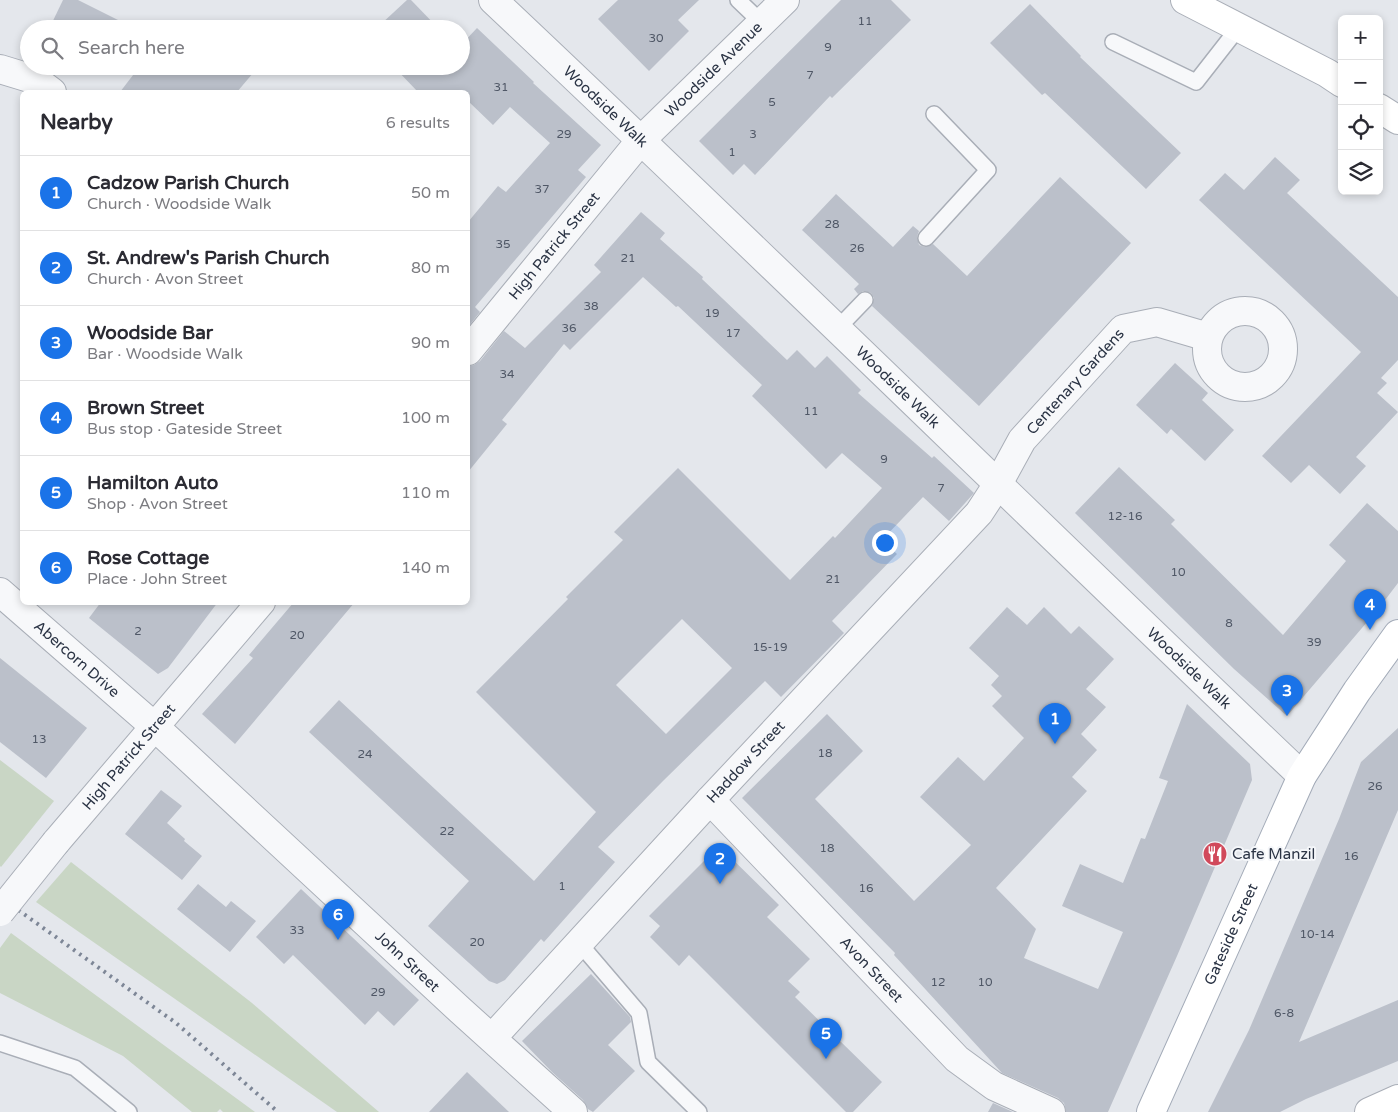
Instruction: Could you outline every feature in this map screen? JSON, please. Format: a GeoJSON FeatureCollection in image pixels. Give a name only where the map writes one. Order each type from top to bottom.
{"type":"FeatureCollection","features":[{"type":"Feature","properties":{"kind":"main road"},"geometry":{"type":"LineString","coordinates":[[1202,4],[1239,27],[1338,80]]}},
{"type":"Feature","properties":{"kind":"main road"},"geometry":{"type":"LineString","coordinates":[[1383,111],[1398,120]]}},
{"type":"Feature","properties":{"kind":"main road","name":"Gateside Street"},"geometry":{"type":"LineString","coordinates":[[1151,1112],[1302,776],[1357,690],[1398,634]]}},
{"type":"Feature","properties":{"kind":"main road"},"geometry":{"type":"LineString","coordinates":[[1369,1112],[1398,1100]]}},
{"type":"Feature","properties":{"kind":"street","name":"Woodside Walk"},"geometry":{"type":"LineString","coordinates":[[493,0],[1302,776]]}},
{"type":"Feature","properties":{"kind":"street","name":"Woodside Avenue"},"geometry":{"type":"LineString","coordinates":[[641,140],[785,0]]}},
{"type":"Feature","properties":{"kind":"street"},"geometry":{"type":"LineString","coordinates":[[0,69],[36,80],[49,90]]}},
{"type":"Feature","properties":{"kind":"street","name":"High Patrick Street"},"geometry":{"type":"LineString","coordinates":[[470,349],[641,140]]}},
{"type":"Feature","properties":{"kind":"street","name":"Centenary Gardens"},"geometry":{"type":"LineString","coordinates":[[998,484],[1022,440],[1123,329],[1157,322],[1208,337]]}},
{"type":"Feature","properties":{"kind":"street","name":"Haddow Street"},"geometry":{"type":"LineString","coordinates":[[492,1038],[710,800],[979,513],[998,484]]}},
{"type":"Feature","properties":{"kind":"street","name":"Abercorn Drive"},"geometry":{"type":"LineString","coordinates":[[0,592],[155,727]]}},
{"type":"Feature","properties":{"kind":"street","name":"High Patrick Street"},"geometry":{"type":"LineString","coordinates":[[0,912],[56,842],[258,605]]}},
{"type":"Feature","properties":{"kind":"street","name":"John Street"},"geometry":{"type":"LineString","coordinates":[[155,727],[573,1112]]}},
{"type":"Feature","properties":{"kind":"street","name":"Avon Street"},"geometry":{"type":"LineString","coordinates":[[710,800],[957,1060],[994,1086],[1051,1112]]}},
{"type":"Feature","properties":{"kind":"lane"},"geometry":{"type":"LineString","coordinates":[[738,0],[762,23]]}},
{"type":"Feature","properties":{"kind":"lane"},"geometry":{"type":"LineString","coordinates":[[1113,42],[1196,82],[1239,27]]}},
{"type":"Feature","properties":{"kind":"lane"},"geometry":{"type":"LineString","coordinates":[[926,238],[988,170],[934,114]]}},
{"type":"Feature","properties":{"kind":"lane"},"geometry":{"type":"LineString","coordinates":[[837,328],[865,300]]}},
{"type":"Feature","properties":{"kind":"lane"},"geometry":{"type":"LineString","coordinates":[[580,944],[639,1013],[648,1062],[699,1112]]}},
{"type":"Feature","properties":{"kind":"lane"},"geometry":{"type":"LineString","coordinates":[[0,1043],[75,1068],[129,1112]]}},
{"type":"Feature","properties":{"kind":"green space"},"geometry":{"type":"Polygon","coordinates":[[[0,760],[54,801],[1,867],[0,866],[0,760]]]}},
{"type":"Feature","properties":{"kind":"green space"},"geometry":{"type":"Polygon","coordinates":[[[71,862],[252,1003],[379,1112],[337,1112],[36,902],[71,862]]]}},
{"type":"Feature","properties":{"kind":"green space"},"geometry":{"type":"Polygon","coordinates":[[[11,933],[255,1112],[223,1112],[220,1109],[217,1112],[192,1112],[123,1056],[0,993],[0,948],[11,933]]]}},
{"type":"Feature","properties":{"kind":"building"},"geometry":{"type":"Polygon","coordinates":[[[63,0],[78,0],[118,20],[53,20],[63,0]]]}},
{"type":"Feature","properties":{"kind":"building"},"geometry":{"type":"Polygon","coordinates":[[[407,0],[411,0],[430,20],[385,20],[407,0]]]}},
{"type":"Feature","properties":{"kind":"building"},"geometry":{"type":"Polygon","coordinates":[[[618,0],[699,0],[678,20],[689,31],[649,71],[598,19],[618,0]]]}},
{"type":"Feature","properties":{"kind":"building"},"geometry":{"type":"Polygon","coordinates":[[[841,0],[891,0],[911,20],[832,98],[830,96],[755,175],[744,164],[733,175],[699,141],[841,0]]]}},
{"type":"Feature","properties":{"kind":"building"},"geometry":{"type":"Polygon","coordinates":[[[1030,4],[1080,57],[1181,153],[1146,189],[1045,93],[1042,95],[990,43],[1030,4]]]}},
{"type":"Feature","properties":{"kind":"building"},"geometry":{"type":"Polygon","coordinates":[[[477,28],[533,83],[601,145],[578,170],[586,177],[475,307],[480,312],[470,324],[470,220],[498,186],[506,192],[550,143],[510,107],[493,125],[470,103],[470,90],[416,90],[402,75],[470,75],[470,35],[477,28]]]}},
{"type":"Feature","properties":{"kind":"building"},"geometry":{"type":"Polygon","coordinates":[[[133,75],[251,75],[239,90],[122,90],[133,75]]]}},
{"type":"Feature","properties":{"kind":"building"},"geometry":{"type":"Polygon","coordinates":[[[1275,157],[1300,180],[1287,193],[1398,297],[1398,360],[1381,378],[1387,383],[1377,393],[1398,412],[1356,457],[1366,466],[1340,494],[1309,465],[1291,483],[1262,456],[1361,352],[1199,200],[1225,173],[1244,190],[1275,157]]]}},
{"type":"Feature","properties":{"kind":"building"},"geometry":{"type":"Polygon","coordinates":[[[1060,177],[1131,243],[979,406],[872,306],[874,298],[871,293],[863,291],[858,294],[854,289],[859,284],[802,230],[836,194],[893,247],[913,226],[919,231],[917,236],[919,245],[924,247],[933,244],[967,276],[1060,177]]]}},
{"type":"Feature","properties":{"kind":"building"},"geometry":{"type":"Polygon","coordinates":[[[641,212],[665,233],[660,239],[703,277],[702,279],[787,360],[797,350],[815,368],[827,356],[861,390],[858,393],[932,458],[934,456],[974,493],[949,521],[923,497],[882,540],[897,554],[832,621],[844,633],[781,697],[765,681],[663,781],[598,847],[615,862],[544,942],[541,939],[505,980],[497,984],[489,981],[428,926],[469,881],[309,732],[339,700],[534,881],[596,812],[476,692],[623,540],[614,532],[678,468],[790,580],[833,536],[835,538],[882,488],[842,453],[826,469],[752,396],[762,385],[678,306],[676,307],[643,277],[570,350],[564,344],[502,420],[507,424],[470,470],[470,366],[480,361],[504,331],[525,348],[601,272],[594,265],[641,212]],[[682,619],[616,685],[666,734],[732,668],[682,619]]]}},
{"type":"Feature","properties":{"kind":"building"},"geometry":{"type":"Polygon","coordinates":[[[1175,363],[1208,393],[1202,400],[1234,430],[1205,461],[1171,429],[1167,434],[1136,405],[1175,363]]]}},
{"type":"Feature","properties":{"kind":"building"},"geometry":{"type":"Polygon","coordinates":[[[1119,467],[1175,520],[1171,524],[1283,635],[1346,561],[1329,545],[1367,503],[1398,531],[1398,583],[1287,716],[1234,669],[1075,513],[1119,467]]]}},
{"type":"Feature","properties":{"kind":"building"},"geometry":{"type":"Polygon","coordinates":[[[99,605],[216,605],[168,668],[158,674],[89,618],[99,605]]]}},
{"type":"Feature","properties":{"kind":"building"},"geometry":{"type":"Polygon","coordinates":[[[291,605],[352,605],[235,744],[202,714],[253,658],[249,655],[291,605]]]}},
{"type":"Feature","properties":{"kind":"building"},"geometry":{"type":"Polygon","coordinates":[[[1007,607],[1027,625],[1044,607],[1071,634],[1079,626],[1114,659],[1086,689],[1106,707],[1081,734],[1097,750],[1072,777],[1087,791],[996,888],[1036,929],[1024,958],[1098,989],[1123,932],[1062,906],[1080,864],[1123,883],[1141,838],[1145,839],[1168,781],[1159,778],[1187,704],[1250,764],[1252,780],[1108,1112],[1066,1112],[1064,1103],[1058,1098],[1002,1073],[894,955],[895,953],[742,798],[827,714],[863,751],[815,799],[914,901],[971,845],[920,797],[958,757],[984,781],[1024,738],[992,706],[1002,696],[991,685],[999,676],[969,648],[1007,607]]]}},
{"type":"Feature","properties":{"kind":"building"},"geometry":{"type":"Polygon","coordinates":[[[0,658],[87,728],[46,778],[0,742],[0,658]]]}},
{"type":"Feature","properties":{"kind":"building"},"geometry":{"type":"Polygon","coordinates":[[[1398,728],[1398,810],[1299,1042],[1398,1000],[1398,1061],[1306,1099],[1280,1112],[1208,1112],[1249,1030],[1339,819],[1361,762],[1398,728]]]}},
{"type":"Feature","properties":{"kind":"building"},"geometry":{"type":"Polygon","coordinates":[[[161,790],[182,806],[167,823],[202,856],[182,880],[125,834],[161,790]]]}},
{"type":"Feature","properties":{"kind":"building"},"geometry":{"type":"Polygon","coordinates":[[[719,846],[779,905],[767,917],[810,959],[788,981],[800,992],[795,997],[882,1082],[853,1112],[846,1112],[689,955],[679,966],[650,937],[660,926],[649,916],[719,846]]]}},
{"type":"Feature","properties":{"kind":"building"},"geometry":{"type":"Polygon","coordinates":[[[198,884],[226,907],[231,901],[256,921],[230,952],[177,909],[198,884]]]}},
{"type":"Feature","properties":{"kind":"building"},"geometry":{"type":"Polygon","coordinates":[[[301,889],[419,1000],[394,1026],[378,1011],[365,1025],[293,955],[284,964],[256,937],[301,889]]]}},
{"type":"Feature","properties":{"kind":"building"},"geometry":{"type":"Polygon","coordinates":[[[591,974],[630,1017],[631,1022],[608,1045],[635,1071],[593,1112],[522,1041],[591,974]]]}},
{"type":"Feature","properties":{"kind":"building"},"geometry":{"type":"Polygon","coordinates":[[[467,1072],[509,1112],[429,1112],[467,1072]]]}},
{"type":"Feature","properties":{"kind":"building"},"geometry":{"type":"Polygon","coordinates":[[[993,1103],[1013,1112],[988,1112],[993,1103]]]}},
{"type":"Feature","properties":{"kind":"railway"},"geometry":{"type":"LineString","coordinates":[[0,897],[176,1023],[278,1112]]}},
{"type":"Feature","properties":{"kind":"place","name":"Brown Street"},"geometry":{"type":"Point","coordinates":[1370,630]}},
{"type":"Feature","properties":{"kind":"place","name":"Woodside Bar"},"geometry":{"type":"Point","coordinates":[1287,716]}},
{"type":"Feature","properties":{"kind":"place","name":"Cadzow Parish Church"},"geometry":{"type":"Point","coordinates":[1055,744]}},
{"type":"Feature","properties":{"kind":"place","name":"Cafe Manzil"},"geometry":{"type":"Point","coordinates":[1215,854]}},
{"type":"Feature","properties":{"kind":"place","name":"St. Andrew's Parish Church"},"geometry":{"type":"Point","coordinates":[720,884]}},
{"type":"Feature","properties":{"kind":"place","name":"Rose Cottage"},"geometry":{"type":"Point","coordinates":[338,940]}},
{"type":"Feature","properties":{"kind":"place","name":"Hamilton Auto"},"geometry":{"type":"Point","coordinates":[826,1059]}}]}
